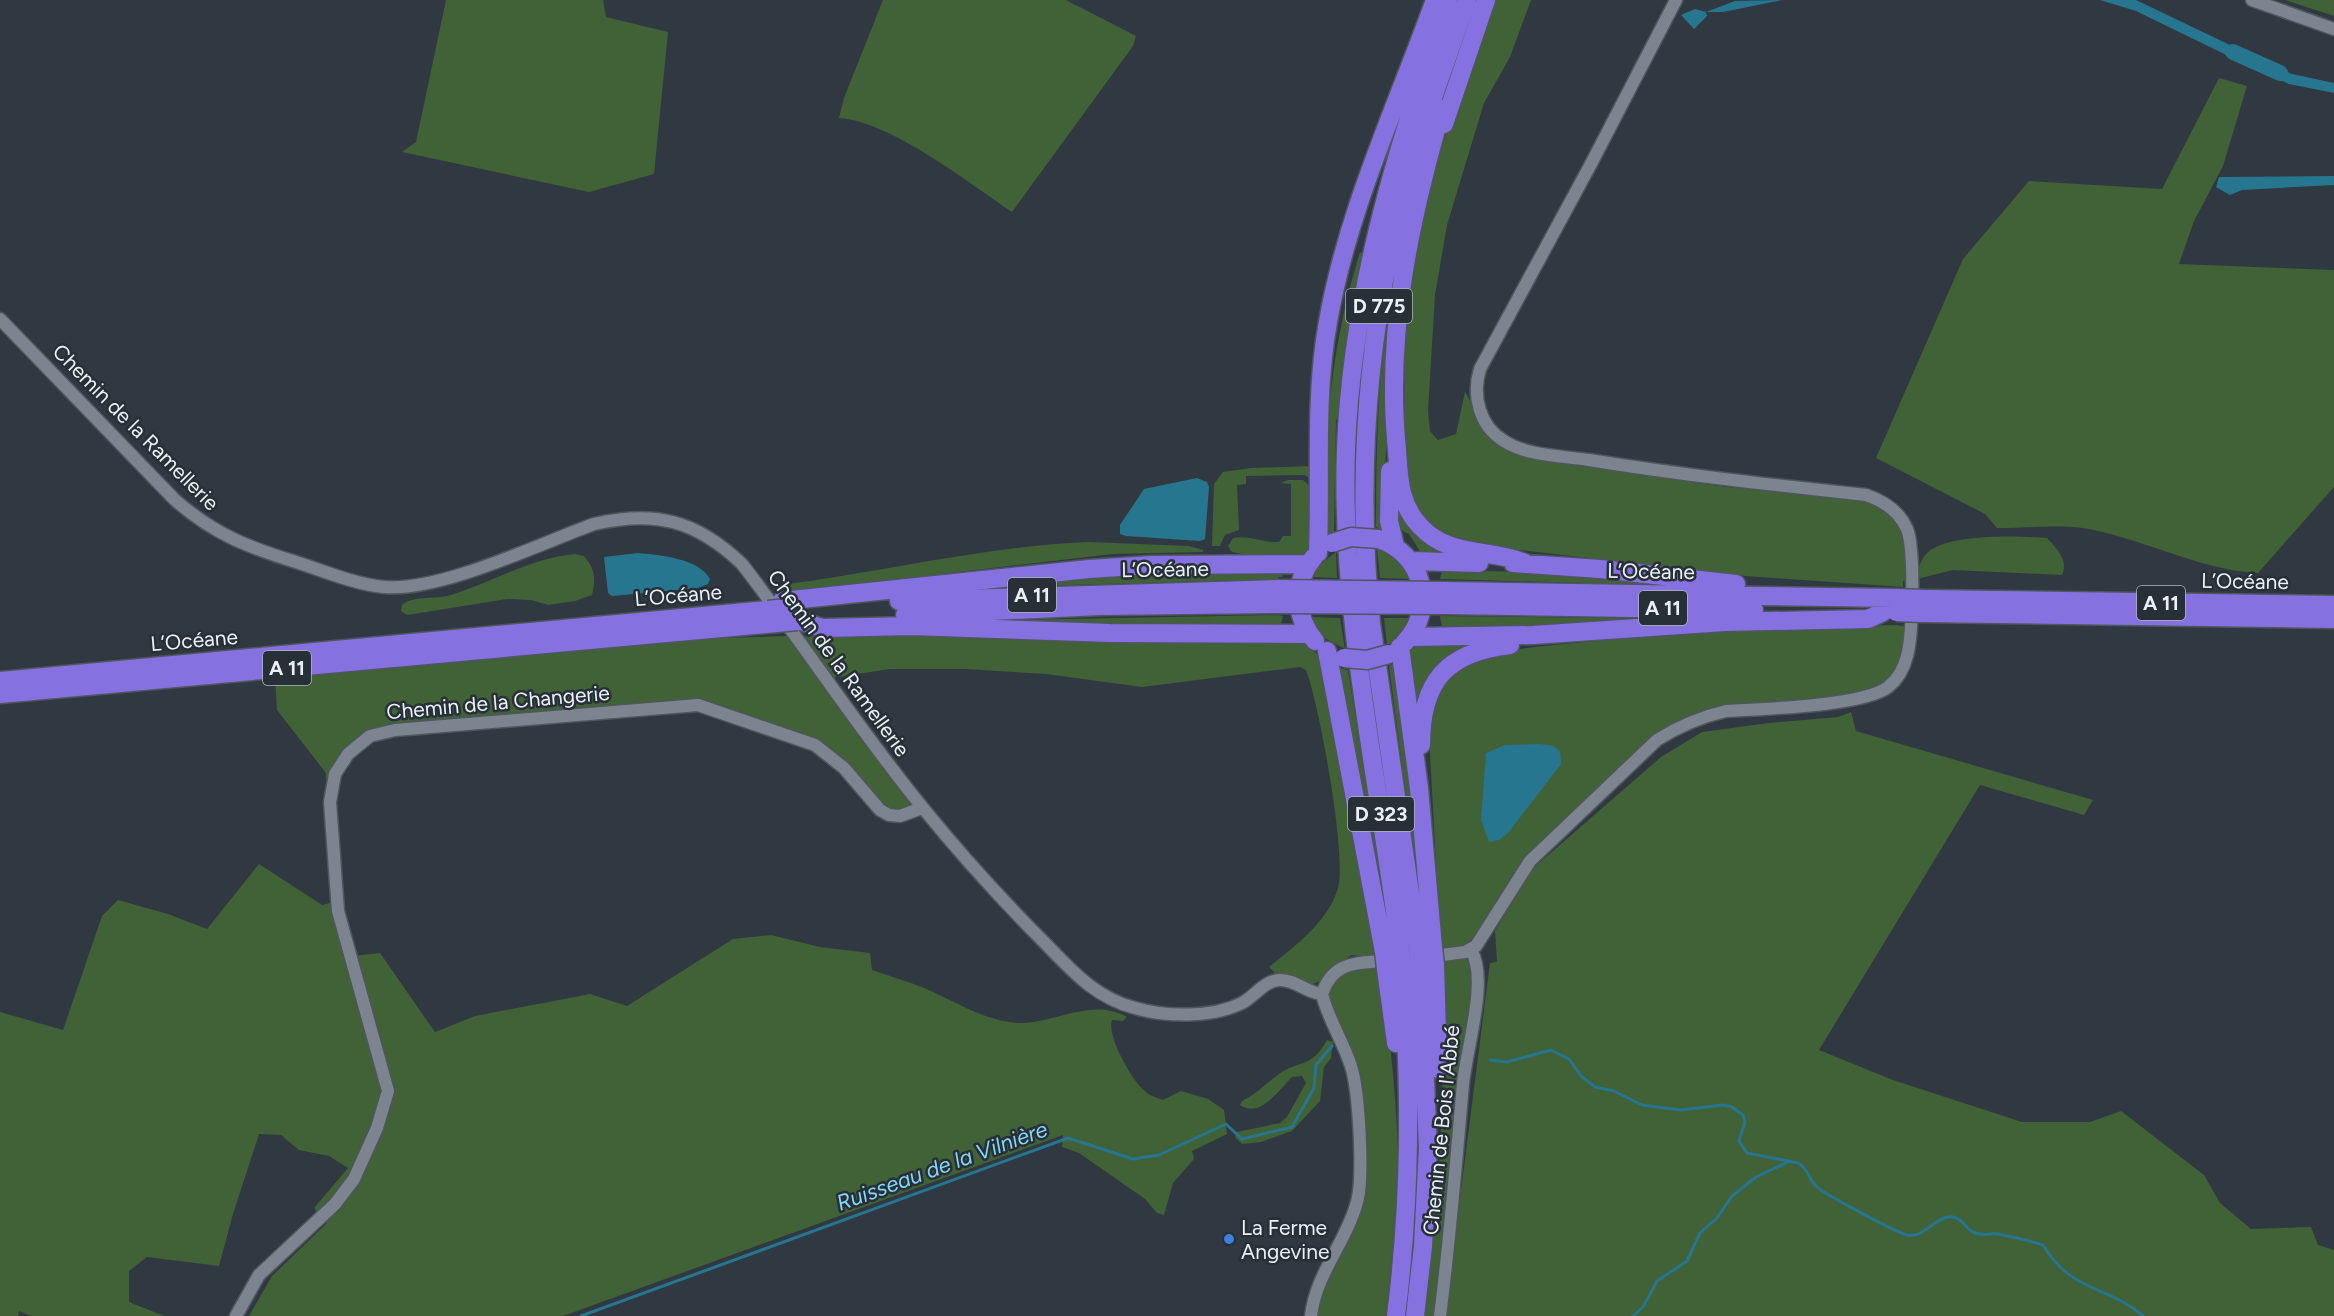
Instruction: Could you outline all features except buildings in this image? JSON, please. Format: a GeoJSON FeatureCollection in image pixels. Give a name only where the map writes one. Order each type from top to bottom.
{"type":"FeatureCollection","features":[{"type":"Feature","properties":{"kind":"highway"},"geometry":{"type":"LineString","coordinates":[[1435,0],[1385,131],[1334,288],[1321,381],[1320,553],[1302,578],[1298,599],[1302,620],[1310,634],[1336,654],[1367,660],[1400,646],[1725,622],[1868,619],[1892,607]]}},
{"type":"Feature","properties":{"kind":"highway","name":"D 775"},"geometry":{"type":"LineString","coordinates":[[1362,624],[1346,492],[1352,374],[1367,270],[1398,148],[1448,0]]}},
{"type":"Feature","properties":{"kind":"highway"},"geometry":{"type":"LineString","coordinates":[[1395,546],[1389,520],[1390,448],[1394,428],[1400,286],[1409,238],[1435,132],[1470,15],[1468,0]]}},
{"type":"Feature","properties":{"kind":"highway","name":"D 775"},"geometry":{"type":"LineString","coordinates":[[1362,624],[1366,570],[1364,482],[1367,410],[1377,319],[1405,189],[1468,0]]}},
{"type":"Feature","properties":{"kind":"highway"},"geometry":{"type":"LineString","coordinates":[[1432,150],[1440,135],[1486,0]]}},
{"type":"Feature","properties":{"kind":"highway"},"geometry":{"type":"LineString","coordinates":[[1322,407],[1344,290],[1379,179],[1398,148]]}},
{"type":"Feature","properties":{"kind":"highway"},"geometry":{"type":"LineString","coordinates":[[1394,428],[1402,495],[1420,526],[1439,541],[1456,550],[1511,557],[1525,563]]}},
{"type":"Feature","properties":{"kind":"highway"},"geometry":{"type":"LineString","coordinates":[[785,614],[1089,569],[1320,553],[1351,537],[1378,539],[1395,546],[1411,561],[1419,575],[1423,597],[1420,618],[1400,646],[1419,788],[1410,958]]}},
{"type":"Feature","properties":{"kind":"highway"},"geometry":{"type":"LineString","coordinates":[[1411,561],[1525,563],[1711,582],[1836,589],[1853,597]]}},
{"type":"Feature","properties":{"kind":"highway","name":"L’Océane"},"geometry":{"type":"LineString","coordinates":[[0,681],[992,597],[1278,596],[1892,607],[2334,605]]}},
{"type":"Feature","properties":{"kind":"highway","name":"L’Océane"},"geometry":{"type":"LineString","coordinates":[[1444,598],[1853,597],[1892,607]]}},
{"type":"Feature","properties":{"kind":"highway","name":"L’Océane"},"geometry":{"type":"LineString","coordinates":[[1924,606],[2334,619]]}},
{"type":"Feature","properties":{"kind":"highway"},"geometry":{"type":"LineString","coordinates":[[785,614],[822,628],[912,626],[1110,633],[1310,634]]}},
{"type":"Feature","properties":{"kind":"highway","name":"L’Océane"},"geometry":{"type":"LineString","coordinates":[[0,694],[785,614]]}},
{"type":"Feature","properties":{"kind":"highway","name":"D 323"},"geometry":{"type":"LineString","coordinates":[[1362,624],[1410,958],[1428,1148],[1423,1246],[1415,1316]]}},
{"type":"Feature","properties":{"kind":"highway"},"geometry":{"type":"LineString","coordinates":[[1419,788],[1424,783],[1423,711],[1426,698],[1440,674],[1449,665],[1473,651],[1558,639],[1573,633]]}},
{"type":"Feature","properties":{"kind":"highway"},"geometry":{"type":"LineString","coordinates":[[1336,654],[1410,958]]}},
{"type":"Feature","properties":{"kind":"highway","name":"D 323"},"geometry":{"type":"LineString","coordinates":[[1396,1316],[1404,1248],[1410,1151],[1410,958]]}},
{"type":"Feature","properties":{"kind":"street"},"geometry":{"type":"LineString","coordinates":[[1311,1316],[1316,1288],[1350,1223],[1357,1201],[1360,1176],[1352,1067],[1322,994],[1331,974],[1340,967],[1353,963],[1445,955],[1471,950],[1479,942],[1530,861],[1657,740],[1688,722],[1726,711],[1868,697],[1892,682],[1907,657],[1911,614],[1910,538],[1895,511],[1877,499],[1866,495],[1697,478],[1534,451],[1504,441],[1488,426],[1483,417],[1476,394],[1480,369],[1592,162],[1676,0]]}},
{"type":"Feature","properties":{"kind":"street"},"geometry":{"type":"LineString","coordinates":[[2252,0],[2334,29]]}},
{"type":"Feature","properties":{"kind":"street","name":"Chemin de la Ramellerie"},"geometry":{"type":"LineString","coordinates":[[0,320],[183,507],[220,534],[264,553],[360,582],[384,587],[405,587],[450,578],[594,524],[615,520],[636,517],[679,523],[713,538],[742,564],[922,808],[998,894],[1098,995],[1137,1009],[1188,1013],[1227,1010],[1279,980],[1295,982],[1314,993],[1322,994]]}},
{"type":"Feature","properties":{"kind":"street","name":"Chemin de la Changerie"},"geometry":{"type":"LineString","coordinates":[[236,1316],[259,1275],[335,1204],[354,1179],[385,1109],[388,1091],[338,911],[334,869],[331,787],[341,764],[360,742],[380,732],[395,730],[698,705],[815,745],[844,768],[880,810],[889,815],[900,816],[922,808]]}},
{"type":"Feature","properties":{"kind":"street","name":"Chemin de Bois l'Abbé"},"geometry":{"type":"LineString","coordinates":[[1440,1316],[1455,1190],[1463,1084],[1477,988],[1475,956],[1471,950]]}},
{"type":"Feature","properties":{"kind":"green space"},"geometry":{"type":"Polygon","coordinates":[[[446,0],[603,0],[606,17],[668,32],[654,174],[589,192],[402,152],[416,142],[446,0]]]}},
{"type":"Feature","properties":{"kind":"green space"},"geometry":{"type":"Polygon","coordinates":[[[883,0],[1066,0],[1136,36],[1133,46],[1012,212],[952,170],[905,141],[882,130],[839,118],[844,98],[883,0]]]}},
{"type":"Feature","properties":{"kind":"green space"},"geometry":{"type":"Polygon","coordinates":[[[1493,0],[1531,0],[1510,57],[1484,103],[1447,225],[1435,295],[1428,411],[1430,431],[1438,440],[1456,434],[1465,392],[1490,436],[1580,463],[1726,487],[1856,498],[1872,503],[1893,518],[1899,527],[1903,538],[1906,564],[1907,580],[1903,581],[1903,587],[1746,576],[1468,544],[1435,531],[1421,517],[1409,486],[1405,448],[1404,334],[1417,237],[1434,169],[1493,0]]]}},
{"type":"Feature","properties":{"kind":"green space"},"geometry":{"type":"Polygon","coordinates":[[[2285,0],[2334,0],[2334,16],[2285,0]]]}},
{"type":"Feature","properties":{"kind":"green space"},"geometry":{"type":"Polygon","coordinates":[[[2219,78],[2247,86],[2223,166],[2194,221],[2179,264],[2334,270],[2334,487],[2258,573],[2237,571],[2195,561],[2089,529],[2055,526],[1997,528],[1985,514],[1876,458],[1963,259],[2029,181],[2162,189],[2219,78]]]}},
{"type":"Feature","properties":{"kind":"green space"},"geometry":{"type":"Polygon","coordinates":[[[1360,252],[1362,253],[1344,362],[1340,409],[1336,421],[1334,532],[1328,536],[1326,455],[1330,397],[1345,310],[1360,252]]]}},
{"type":"Feature","properties":{"kind":"green space"},"geometry":{"type":"Polygon","coordinates":[[[1396,265],[1389,358],[1383,531],[1376,527],[1378,428],[1382,363],[1396,265]]]}},
{"type":"Feature","properties":{"kind":"green space"},"geometry":{"type":"Polygon","coordinates":[[[1312,466],[1312,479],[1304,475],[1246,476],[1246,484],[1237,485],[1239,530],[1225,535],[1220,546],[1212,546],[1214,484],[1223,472],[1251,468],[1312,466]]]}},
{"type":"Feature","properties":{"kind":"green space"},"geometry":{"type":"Polygon","coordinates":[[[1288,480],[1303,480],[1311,487],[1310,545],[1307,551],[1296,556],[1277,557],[1231,551],[1228,546],[1233,538],[1279,542],[1283,536],[1291,536],[1291,484],[1281,483],[1288,480]]]}},
{"type":"Feature","properties":{"kind":"green space"},"geometry":{"type":"Polygon","coordinates":[[[1398,496],[1455,554],[1421,553],[1409,534],[1398,524],[1398,496]]]}},
{"type":"Feature","properties":{"kind":"green space"},"geometry":{"type":"Polygon","coordinates":[[[1984,537],[2047,538],[2063,559],[2062,575],[1953,570],[1917,579],[1920,565],[1927,553],[1951,542],[1984,537]]]}},
{"type":"Feature","properties":{"kind":"green space"},"geometry":{"type":"Polygon","coordinates":[[[1089,542],[1189,546],[1203,550],[1203,552],[1113,554],[779,593],[773,589],[780,585],[973,554],[1050,544],[1089,542]]]}},
{"type":"Feature","properties":{"kind":"green space"},"geometry":{"type":"Polygon","coordinates":[[[1377,548],[1399,561],[1412,579],[1380,578],[1377,548]]]}},
{"type":"Feature","properties":{"kind":"green space"},"geometry":{"type":"Polygon","coordinates":[[[1336,552],[1337,578],[1312,577],[1317,567],[1336,552]]]}},
{"type":"Feature","properties":{"kind":"green space"},"geometry":{"type":"Polygon","coordinates":[[[575,554],[584,556],[588,561],[594,584],[592,595],[575,601],[548,605],[531,600],[507,599],[407,615],[401,611],[402,605],[411,600],[447,596],[526,566],[558,556],[575,554]]]}},
{"type":"Feature","properties":{"kind":"green space"},"geometry":{"type":"Polygon","coordinates":[[[1281,569],[1283,577],[1278,577],[1278,579],[964,588],[1053,576],[1281,569]]]}},
{"type":"Feature","properties":{"kind":"green space"},"geometry":{"type":"Polygon","coordinates":[[[1442,570],[1576,573],[1691,586],[1440,579],[1442,570]]]}},
{"type":"Feature","properties":{"kind":"green space"},"geometry":{"type":"Polygon","coordinates":[[[1283,616],[1280,628],[961,621],[1283,616]]]}},
{"type":"Feature","properties":{"kind":"green space"},"geometry":{"type":"Polygon","coordinates":[[[1440,616],[1689,619],[1606,627],[1442,628],[1440,616]]]}},
{"type":"Feature","properties":{"kind":"green space"},"geometry":{"type":"Polygon","coordinates":[[[1310,617],[1340,618],[1345,649],[1323,637],[1310,617]]]}},
{"type":"Feature","properties":{"kind":"green space"},"geometry":{"type":"Polygon","coordinates":[[[1384,618],[1412,618],[1396,641],[1387,645],[1384,618]]]}},
{"type":"Feature","properties":{"kind":"green space"},"geometry":{"type":"Polygon","coordinates":[[[1905,626],[1905,638],[1898,666],[1886,680],[1866,693],[1709,709],[1675,723],[1650,739],[1531,854],[1477,936],[1458,949],[1441,951],[1428,719],[1447,675],[1466,661],[1496,652],[1543,646],[1735,628],[1905,626]]]}},
{"type":"Feature","properties":{"kind":"green space"},"geometry":{"type":"Polygon","coordinates":[[[898,632],[1301,640],[1319,656],[1376,958],[1352,955],[1332,967],[1320,981],[1310,985],[1276,974],[1269,967],[1300,942],[1319,922],[1327,912],[1338,888],[1339,845],[1330,779],[1318,713],[1306,670],[1300,667],[1142,687],[1046,674],[965,669],[890,669],[831,678],[802,636],[898,632]]]}},
{"type":"Feature","properties":{"kind":"green space"},"geometry":{"type":"Polygon","coordinates":[[[787,636],[793,639],[911,801],[907,809],[891,809],[880,801],[838,754],[813,739],[701,702],[364,736],[326,782],[326,773],[277,710],[275,678],[721,638],[787,636]]]}},
{"type":"Feature","properties":{"kind":"green space"},"geometry":{"type":"Polygon","coordinates":[[[1420,642],[1474,647],[1414,712],[1408,653],[1420,642]]]}},
{"type":"Feature","properties":{"kind":"green space"},"geometry":{"type":"Polygon","coordinates":[[[1394,663],[1411,753],[1426,947],[1389,666],[1394,663]]]}},
{"type":"Feature","properties":{"kind":"green space"},"geometry":{"type":"Polygon","coordinates":[[[1339,668],[1348,670],[1392,951],[1339,668]]]}},
{"type":"Feature","properties":{"kind":"green space"},"geometry":{"type":"Polygon","coordinates":[[[1851,712],[1856,731],[2093,800],[2084,815],[1980,785],[1819,1050],[1893,1080],[2022,1122],[2090,1122],[2121,1111],[2204,1175],[2220,1203],[2251,1229],[2311,1227],[2318,1245],[2334,1250],[2334,1316],[1445,1316],[1490,963],[1497,962],[1495,931],[1531,870],[1661,757],[1702,732],[1838,717],[1851,712]]]}},
{"type":"Feature","properties":{"kind":"green space"},"geometry":{"type":"Polygon","coordinates":[[[259,864],[322,905],[330,903],[344,957],[380,953],[435,1032],[475,1016],[590,994],[627,1006],[733,939],[771,935],[820,947],[870,953],[872,970],[918,985],[972,1011],[998,1020],[1024,1023],[1089,1010],[1115,1012],[1127,1017],[1123,1021],[1112,1020],[1111,1027],[1117,1047],[1134,1079],[1150,1095],[1163,1100],[1181,1091],[1208,1099],[1224,1110],[1227,1134],[1192,1151],[1194,1159],[1173,1183],[1164,1215],[1157,1213],[1145,1199],[1079,1153],[1062,1147],[1063,1135],[563,1316],[249,1316],[272,1276],[327,1223],[314,1208],[348,1168],[329,1156],[299,1150],[281,1135],[259,1134],[219,1266],[147,1257],[129,1271],[129,1302],[164,1316],[31,1316],[19,1311],[18,1316],[0,1316],[0,1012],[63,1030],[102,916],[118,900],[168,914],[207,929],[259,864]]]}},
{"type":"Feature","properties":{"kind":"green space"},"geometry":{"type":"Polygon","coordinates":[[[1464,957],[1471,964],[1473,982],[1436,1316],[1424,1316],[1438,1182],[1443,1049],[1442,959],[1464,957]]]}},
{"type":"Feature","properties":{"kind":"green space"},"geometry":{"type":"Polygon","coordinates":[[[1377,968],[1380,970],[1391,1051],[1398,1156],[1395,1225],[1386,1316],[1318,1316],[1317,1300],[1353,1222],[1362,1112],[1360,1081],[1330,1004],[1330,993],[1333,984],[1342,974],[1358,969],[1377,968]]]}},
{"type":"Feature","properties":{"kind":"green space"},"geometry":{"type":"Polygon","coordinates":[[[1327,1040],[1333,1042],[1331,1058],[1324,1067],[1320,1101],[1292,1131],[1261,1142],[1242,1144],[1235,1137],[1237,1132],[1280,1123],[1287,1117],[1306,1083],[1302,1076],[1292,1077],[1269,1101],[1255,1108],[1240,1105],[1242,1101],[1279,1074],[1316,1055],[1327,1040]]]}},
{"type":"Feature","properties":{"kind":"water"},"geometry":{"type":"Polygon","coordinates":[[[1782,0],[1723,12],[1706,12],[1735,1],[1782,0]]]}},
{"type":"Feature","properties":{"kind":"water"},"geometry":{"type":"Polygon","coordinates":[[[2100,0],[2136,0],[2255,57],[2252,65],[2247,65],[2136,11],[2100,0]]]}},
{"type":"Feature","properties":{"kind":"water"},"geometry":{"type":"Polygon","coordinates":[[[1695,9],[1706,12],[1707,16],[1694,29],[1681,15],[1695,9]]]}},
{"type":"Feature","properties":{"kind":"water"},"geometry":{"type":"Polygon","coordinates":[[[2262,61],[2292,74],[2334,83],[2334,93],[2289,84],[2264,73],[2259,67],[2262,61]]]}},
{"type":"Feature","properties":{"kind":"water"},"geometry":{"type":"Polygon","coordinates":[[[2334,176],[2334,185],[2242,190],[2230,195],[2216,187],[2219,177],[2334,176]]]}},
{"type":"Feature","properties":{"kind":"water"},"geometry":{"type":"Polygon","coordinates":[[[1197,478],[1207,482],[1209,487],[1205,539],[1200,541],[1120,534],[1120,525],[1144,489],[1197,478]]]}},
{"type":"Feature","properties":{"kind":"water"},"geometry":{"type":"Polygon","coordinates":[[[638,553],[688,562],[705,572],[710,579],[708,584],[698,588],[612,596],[608,593],[604,557],[638,553]]]}},
{"type":"Feature","properties":{"kind":"water"},"geometry":{"type":"Polygon","coordinates":[[[1505,745],[1553,746],[1560,751],[1561,764],[1508,833],[1499,840],[1489,842],[1481,820],[1486,753],[1505,745]]]}},
{"type":"Feature","properties":{"kind":"waterway"},"geometry":{"type":"LineString","coordinates":[[2233,52],[2280,73]]}},
{"type":"Feature","properties":{"kind":"waterway","name":"Ruisseau de la Vilnière"},"geometry":{"type":"LineString","coordinates":[[581,1316],[1068,1138],[1133,1159],[1159,1155],[1226,1124],[1242,1139],[1292,1127],[1314,1088],[1316,1065],[1332,1046]]}},
{"type":"Feature","properties":{"kind":"waterway","name":"Ruisseau de la Vilnière"},"geometry":{"type":"LineString","coordinates":[[1490,1060],[1507,1062],[1551,1050],[1569,1059],[1581,1076],[1595,1087],[1614,1091],[1642,1105],[1680,1110],[1723,1105],[1732,1107],[1743,1115],[1745,1122],[1739,1141],[1747,1153],[1798,1163],[1817,1187],[1876,1221],[1901,1233],[1913,1235],[1942,1219],[1952,1217],[1960,1220],[1975,1233],[1998,1234],[2043,1245],[2054,1261],[2078,1281],[2116,1298],[2143,1316]]}},
{"type":"Feature","properties":{"kind":"waterway"},"geometry":{"type":"LineString","coordinates":[[1633,1316],[1643,1307],[1657,1281],[1687,1261],[1700,1233],[1717,1218],[1732,1196],[1756,1177],[1790,1161]]}},
{"type":"Feature","properties":{"kind":"place","name":"La Ferme Angevine"},"geometry":{"type":"Point","coordinates":[1229,1239]}}]}
